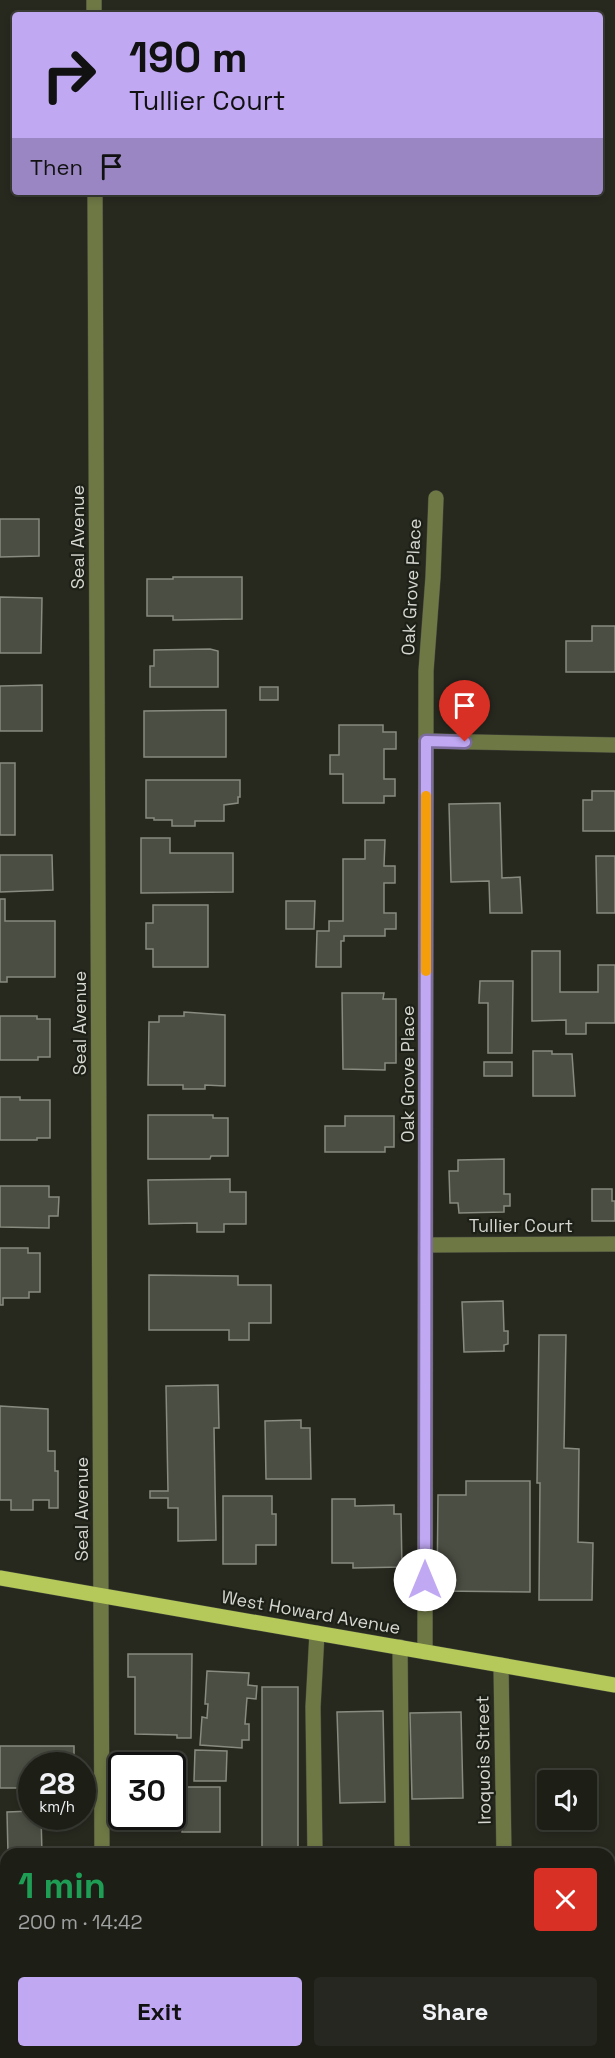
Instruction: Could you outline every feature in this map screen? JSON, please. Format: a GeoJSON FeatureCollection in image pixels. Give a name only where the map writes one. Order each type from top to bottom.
{"type":"FeatureCollection","features":[{"type":"Feature","properties":{"kind":"main road","name":"West Howard Avenue"},"geometry":{"type":"LineString","coordinates":[[0,1578],[615,1685]]}},
{"type":"Feature","properties":{"kind":"street","name":"Seal Avenue"},"geometry":{"type":"LineString","coordinates":[[94,195],[102,1848]]}},
{"type":"Feature","properties":{"kind":"street","name":"Oak Grove Place"},"geometry":{"type":"LineString","coordinates":[[425,1652],[426,671],[436,498]]}},
{"type":"Feature","properties":{"kind":"street"},"geometry":{"type":"LineString","coordinates":[[426,741],[615,744]]}},
{"type":"Feature","properties":{"kind":"street","name":"Tullier Court"},"geometry":{"type":"LineString","coordinates":[[427,1245],[615,1244]]}},
{"type":"Feature","properties":{"kind":"street"},"geometry":{"type":"LineString","coordinates":[[315,1848],[314,1707],[317,1633]]}},
{"type":"Feature","properties":{"kind":"street"},"geometry":{"type":"LineString","coordinates":[[400,1647],[403,1848]]}},
{"type":"Feature","properties":{"kind":"street","name":"Iroquois Street"},"geometry":{"type":"LineString","coordinates":[[501,1665],[504,1848]]}},
{"type":"Feature","properties":{"kind":"building"},"geometry":{"type":"Polygon","coordinates":[[[0,519],[39,519],[39,556],[0,557],[0,519]]]}},
{"type":"Feature","properties":{"kind":"building"},"geometry":{"type":"Polygon","coordinates":[[[173,577],[242,577],[242,619],[173,620],[173,616],[147,616],[147,579],[173,579],[173,577]]]}},
{"type":"Feature","properties":{"kind":"building"},"geometry":{"type":"Polygon","coordinates":[[[0,597],[42,598],[41,653],[0,653],[0,597]]]}},
{"type":"Feature","properties":{"kind":"building"},"geometry":{"type":"Polygon","coordinates":[[[592,626],[615,626],[615,672],[566,672],[566,641],[592,641],[592,626]]]}},
{"type":"Feature","properties":{"kind":"building"},"geometry":{"type":"Polygon","coordinates":[[[210,649],[218,651],[218,687],[150,687],[150,666],[154,666],[154,650],[210,649]]]}},
{"type":"Feature","properties":{"kind":"building"},"geometry":{"type":"Polygon","coordinates":[[[42,685],[42,731],[0,731],[0,686],[42,685]]]}},
{"type":"Feature","properties":{"kind":"building"},"geometry":{"type":"Polygon","coordinates":[[[260,687],[278,687],[278,700],[260,700],[260,687]]]}},
{"type":"Feature","properties":{"kind":"building"},"geometry":{"type":"Polygon","coordinates":[[[226,710],[226,757],[144,757],[144,711],[226,710]]]}},
{"type":"Feature","properties":{"kind":"building"},"geometry":{"type":"Polygon","coordinates":[[[339,725],[383,725],[383,732],[396,732],[396,749],[384,749],[384,779],[395,779],[395,796],[384,796],[384,803],[343,803],[343,774],[330,774],[330,755],[339,755],[339,725]]]}},
{"type":"Feature","properties":{"kind":"building"},"geometry":{"type":"Polygon","coordinates":[[[0,763],[15,763],[15,835],[0,835],[0,763]]]}},
{"type":"Feature","properties":{"kind":"building"},"geometry":{"type":"Polygon","coordinates":[[[146,780],[240,780],[240,797],[238,797],[238,803],[224,805],[224,821],[195,821],[195,826],[172,826],[172,820],[146,818],[146,780]]]}},
{"type":"Feature","properties":{"kind":"building"},"geometry":{"type":"Polygon","coordinates":[[[592,791],[615,791],[615,831],[583,831],[583,800],[592,800],[592,791]]]}},
{"type":"Feature","properties":{"kind":"building"},"geometry":{"type":"Polygon","coordinates":[[[500,803],[502,878],[520,877],[522,913],[490,913],[489,881],[451,882],[449,804],[500,803]]]}},
{"type":"Feature","properties":{"kind":"building"},"geometry":{"type":"Polygon","coordinates":[[[141,838],[170,838],[170,853],[233,853],[233,892],[141,893],[141,838]]]}},
{"type":"Feature","properties":{"kind":"building"},"geometry":{"type":"Polygon","coordinates":[[[365,840],[385,840],[384,866],[395,866],[395,883],[384,883],[384,913],[396,913],[396,929],[385,929],[385,936],[344,936],[344,941],[341,941],[341,967],[316,967],[317,931],[329,931],[329,921],[343,921],[343,859],[365,859],[365,840]]]}},
{"type":"Feature","properties":{"kind":"building"},"geometry":{"type":"Polygon","coordinates":[[[0,855],[52,855],[53,890],[0,892],[0,855]]]}},
{"type":"Feature","properties":{"kind":"building"},"geometry":{"type":"Polygon","coordinates":[[[596,856],[615,856],[615,913],[597,913],[596,856]]]}},
{"type":"Feature","properties":{"kind":"building"},"geometry":{"type":"Polygon","coordinates":[[[0,899],[5,899],[5,921],[55,921],[55,977],[7,977],[7,982],[0,982],[0,899]]]}},
{"type":"Feature","properties":{"kind":"building"},"geometry":{"type":"Polygon","coordinates":[[[286,901],[315,901],[314,929],[286,929],[286,901]]]}},
{"type":"Feature","properties":{"kind":"building"},"geometry":{"type":"Polygon","coordinates":[[[153,905],[208,905],[208,967],[153,967],[153,949],[146,949],[146,923],[153,923],[153,905]]]}},
{"type":"Feature","properties":{"kind":"building"},"geometry":{"type":"Polygon","coordinates":[[[532,951],[560,951],[560,992],[598,992],[598,965],[615,965],[615,1023],[586,1023],[586,1034],[566,1034],[566,1020],[532,1021],[532,951]]]}},
{"type":"Feature","properties":{"kind":"building"},"geometry":{"type":"Polygon","coordinates":[[[480,981],[513,981],[512,1053],[488,1053],[488,1003],[479,1003],[480,981]]]}},
{"type":"Feature","properties":{"kind":"building"},"geometry":{"type":"Polygon","coordinates":[[[342,993],[384,993],[383,999],[396,999],[396,1063],[385,1063],[385,1070],[343,1069],[342,993]]]}},
{"type":"Feature","properties":{"kind":"building"},"geometry":{"type":"Polygon","coordinates":[[[184,1012],[225,1015],[225,1086],[205,1085],[205,1089],[183,1089],[183,1085],[148,1085],[149,1022],[159,1022],[159,1016],[184,1016],[184,1012]]]}},
{"type":"Feature","properties":{"kind":"building"},"geometry":{"type":"Polygon","coordinates":[[[0,1016],[37,1016],[37,1019],[50,1019],[50,1057],[38,1057],[38,1060],[0,1060],[0,1016]]]}},
{"type":"Feature","properties":{"kind":"building"},"geometry":{"type":"Polygon","coordinates":[[[533,1051],[572,1054],[575,1096],[533,1096],[533,1051]]]}},
{"type":"Feature","properties":{"kind":"building"},"geometry":{"type":"Polygon","coordinates":[[[484,1062],[512,1062],[512,1076],[484,1076],[484,1062]]]}},
{"type":"Feature","properties":{"kind":"building"},"geometry":{"type":"Polygon","coordinates":[[[0,1097],[50,1100],[50,1138],[0,1140],[0,1097]]]}},
{"type":"Feature","properties":{"kind":"building"},"geometry":{"type":"Polygon","coordinates":[[[148,1115],[213,1115],[213,1118],[228,1118],[228,1156],[211,1156],[210,1159],[148,1159],[148,1115]]]}},
{"type":"Feature","properties":{"kind":"building"},"geometry":{"type":"Polygon","coordinates":[[[345,1116],[394,1116],[394,1147],[385,1147],[385,1152],[325,1152],[325,1126],[345,1126],[345,1116]]]}},
{"type":"Feature","properties":{"kind":"building"},"geometry":{"type":"Polygon","coordinates":[[[504,1159],[504,1194],[510,1194],[510,1206],[504,1206],[504,1212],[459,1213],[458,1203],[450,1203],[449,1171],[458,1171],[458,1160],[504,1159]]]}},
{"type":"Feature","properties":{"kind":"building"},"geometry":{"type":"Polygon","coordinates":[[[230,1179],[230,1192],[246,1192],[246,1224],[224,1224],[224,1232],[197,1232],[197,1223],[149,1224],[148,1180],[230,1179]]]}},
{"type":"Feature","properties":{"kind":"building"},"geometry":{"type":"Polygon","coordinates":[[[0,1186],[49,1186],[49,1197],[59,1197],[58,1216],[49,1216],[49,1228],[0,1227],[0,1186]]]}},
{"type":"Feature","properties":{"kind":"building"},"geometry":{"type":"Polygon","coordinates":[[[592,1189],[612,1189],[612,1201],[615,1201],[615,1221],[592,1221],[592,1189]]]}},
{"type":"Feature","properties":{"kind":"building"},"geometry":{"type":"Polygon","coordinates":[[[0,1248],[28,1248],[28,1253],[40,1253],[40,1292],[29,1292],[29,1298],[3,1298],[3,1305],[0,1305],[0,1248]]]}},
{"type":"Feature","properties":{"kind":"building"},"geometry":{"type":"Polygon","coordinates":[[[149,1275],[238,1276],[238,1285],[271,1285],[271,1323],[249,1323],[249,1340],[229,1340],[229,1330],[149,1330],[149,1275]]]}},
{"type":"Feature","properties":{"kind":"building"},"geometry":{"type":"Polygon","coordinates":[[[503,1301],[504,1331],[508,1331],[508,1344],[504,1345],[504,1351],[464,1352],[462,1302],[503,1301]]]}},
{"type":"Feature","properties":{"kind":"building"},"geometry":{"type":"Polygon","coordinates":[[[539,1335],[566,1335],[564,1448],[579,1449],[578,1542],[593,1543],[592,1600],[539,1600],[540,1483],[537,1483],[539,1335]]]}},
{"type":"Feature","properties":{"kind":"building"},"geometry":{"type":"Polygon","coordinates":[[[218,1385],[219,1428],[214,1428],[216,1540],[178,1541],[178,1508],[168,1508],[168,1498],[150,1498],[150,1491],[168,1491],[166,1386],[218,1385]]]}},
{"type":"Feature","properties":{"kind":"building"},"geometry":{"type":"Polygon","coordinates":[[[0,1406],[48,1409],[48,1451],[55,1451],[55,1471],[58,1471],[58,1508],[49,1508],[49,1500],[33,1500],[33,1510],[11,1510],[11,1500],[0,1500],[0,1406]]]}},
{"type":"Feature","properties":{"kind":"building"},"geometry":{"type":"Polygon","coordinates":[[[301,1420],[301,1428],[310,1428],[311,1479],[266,1479],[265,1421],[301,1420]]]}},
{"type":"Feature","properties":{"kind":"building"},"geometry":{"type":"Polygon","coordinates":[[[466,1481],[530,1481],[530,1592],[437,1591],[438,1495],[466,1495],[466,1481]]]}},
{"type":"Feature","properties":{"kind":"building"},"geometry":{"type":"Polygon","coordinates":[[[223,1496],[272,1496],[272,1514],[276,1514],[276,1545],[256,1545],[256,1564],[223,1564],[223,1496]]]}},
{"type":"Feature","properties":{"kind":"building"},"geometry":{"type":"Polygon","coordinates":[[[332,1499],[355,1499],[355,1506],[394,1505],[394,1514],[401,1514],[402,1567],[353,1568],[353,1563],[332,1563],[332,1499]]]}},
{"type":"Feature","properties":{"kind":"building"},"geometry":{"type":"Polygon","coordinates":[[[128,1654],[192,1654],[191,1738],[177,1738],[177,1735],[135,1734],[135,1677],[128,1677],[128,1654]]]}},
{"type":"Feature","properties":{"kind":"building"},"geometry":{"type":"Polygon","coordinates":[[[207,1671],[249,1673],[248,1685],[257,1686],[256,1699],[247,1698],[245,1724],[249,1724],[249,1740],[242,1740],[242,1748],[200,1745],[202,1717],[207,1718],[208,1704],[205,1704],[207,1671]]]}},
{"type":"Feature","properties":{"kind":"building"},"geometry":{"type":"Polygon","coordinates":[[[262,1687],[298,1687],[298,1848],[262,1848],[262,1687]]]}},
{"type":"Feature","properties":{"kind":"building"},"geometry":{"type":"Polygon","coordinates":[[[383,1711],[385,1802],[340,1803],[337,1712],[383,1711]]]}},
{"type":"Feature","properties":{"kind":"building"},"geometry":{"type":"Polygon","coordinates":[[[461,1712],[463,1798],[412,1799],[410,1713],[461,1712]]]}},
{"type":"Feature","properties":{"kind":"building"},"geometry":{"type":"Polygon","coordinates":[[[0,1746],[74,1746],[74,1752],[18,1752],[18,1788],[0,1788],[0,1746]]]}},
{"type":"Feature","properties":{"kind":"building"},"geometry":{"type":"Polygon","coordinates":[[[195,1750],[227,1751],[226,1781],[194,1781],[195,1750]]]}},
{"type":"Feature","properties":{"kind":"building"},"geometry":{"type":"Polygon","coordinates":[[[186,1787],[220,1787],[220,1832],[182,1832],[186,1830],[186,1787]]]}},
{"type":"Feature","properties":{"kind":"building"},"geometry":{"type":"Polygon","coordinates":[[[7,1812],[18,1812],[18,1830],[41,1830],[42,1848],[8,1848],[7,1812]]]}},
{"type":"Feature","properties":{"kind":"slow traffic"},"geometry":{"type":"LineString","coordinates":[[426,796],[426,971]]}},
{"type":"Feature","properties":{"kind":"route"},"geometry":{"type":"LineString","coordinates":[[425,1580],[426,741],[465,742]]}}]}
